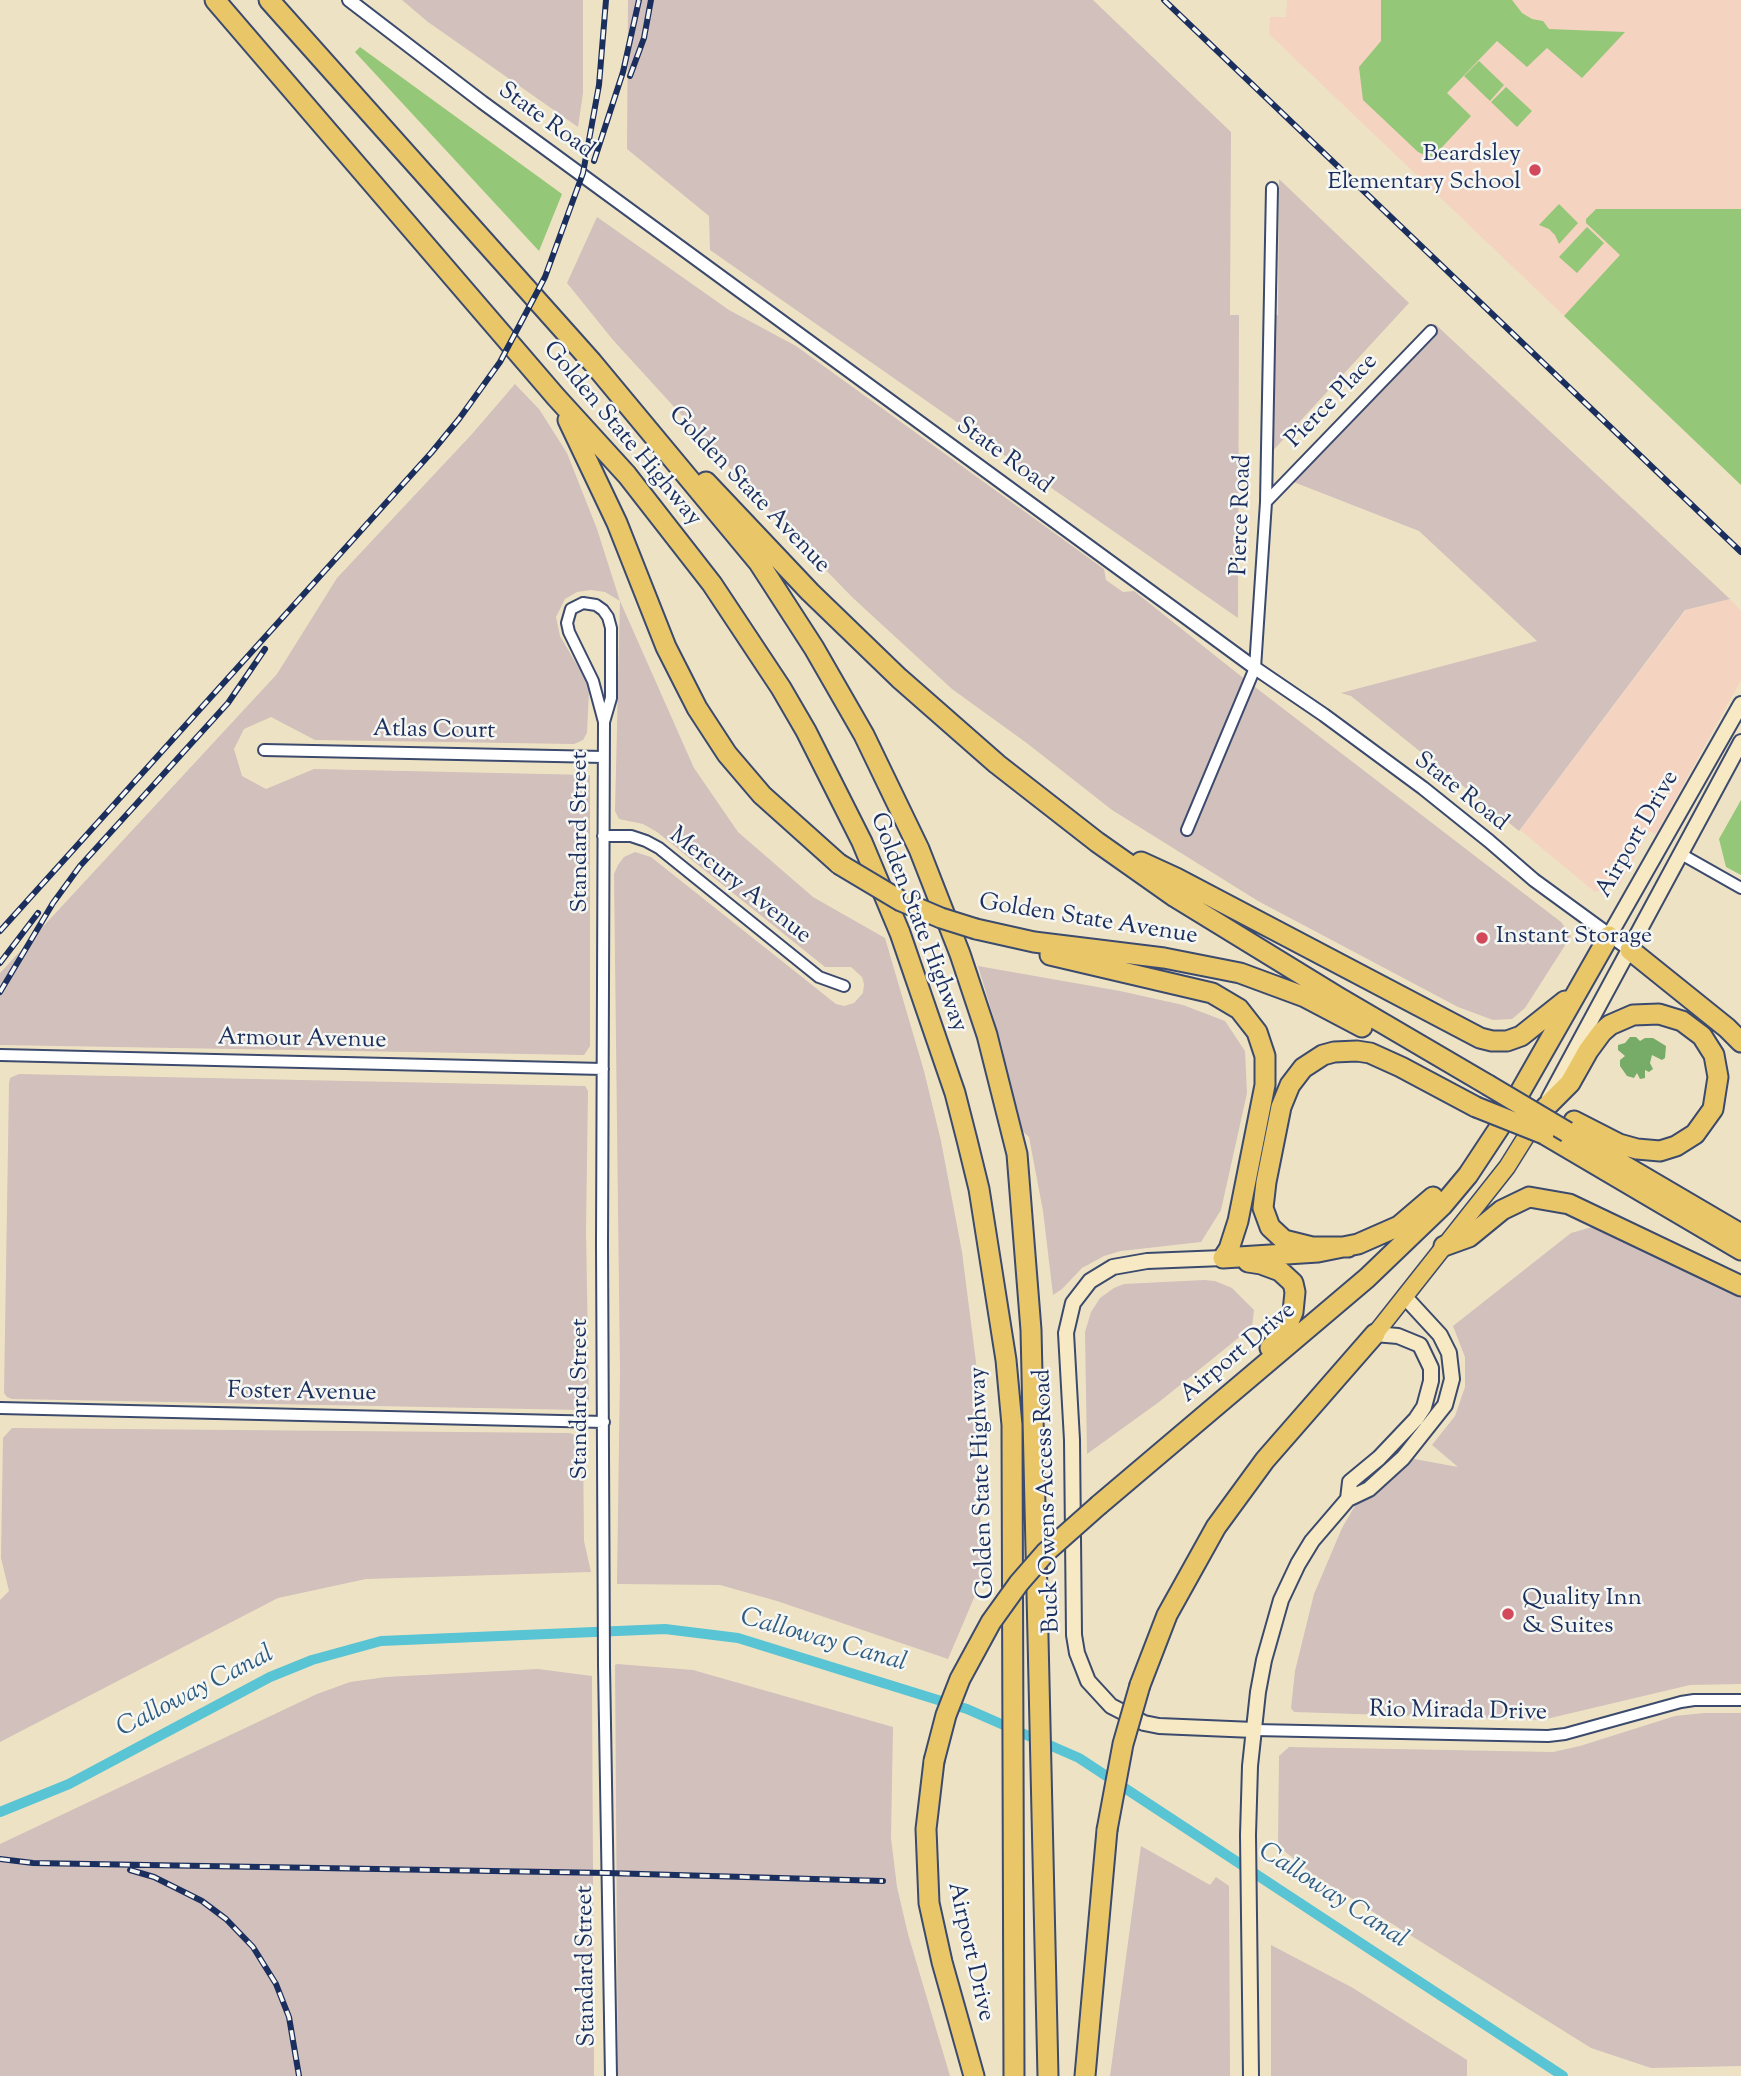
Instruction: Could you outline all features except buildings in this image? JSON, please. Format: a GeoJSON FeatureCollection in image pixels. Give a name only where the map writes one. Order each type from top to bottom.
{"type":"FeatureCollection","features":[{"type":"Feature","properties":{"kind":"highway","name":"Golden State Highway"},"geometry":{"type":"LineString","coordinates":[[215,0],[556,397],[627,475],[712,584],[786,696],[840,797],[900,933],[955,1093],[979,1189],[1006,1360],[1012,1425],[1013,2076]]}},
{"type":"Feature","properties":{"kind":"highway","name":"Golden State Highway"},"geometry":{"type":"LineString","coordinates":[[269,0],[592,362],[758,563],[814,648],[887,780],[919,849],[960,954],[987,1035],[1017,1154],[1031,1330],[1048,2076]]}},
{"type":"Feature","properties":{"kind":"highway","name":"Golden State Avenue"},"geometry":{"type":"LineString","coordinates":[[592,362],[781,562],[899,678],[997,764],[1097,842],[1175,897],[1338,997],[1486,1095]]}},
{"type":"Feature","properties":{"kind":"highway","name":"Golden State Avenue"},"geometry":{"type":"LineString","coordinates":[[556,397],[617,523],[666,647],[696,708],[727,754],[762,795],[839,864],[881,891],[941,918],[976,930],[1034,942],[1195,963],[1262,980],[1295,992],[1561,1133],[1741,1234]]}},
{"type":"Feature","properties":{"kind":"highway"},"geometry":{"type":"LineString","coordinates":[[1097,842],[1176,878],[1480,1038],[1507,1041],[1521,1036],[1574,994]]}},
{"type":"Feature","properties":{"kind":"highway"},"geometry":{"type":"LineString","coordinates":[[976,930],[1021,948],[1212,993],[1231,1003],[1250,1021],[1262,1042],[1266,1076],[1238,1221],[1229,1249],[1223,1258]]}},
{"type":"Feature","properties":{"kind":"highway","name":"Airport Drive"},"geometry":{"type":"LineString","coordinates":[[974,2076],[942,1962],[929,1903],[926,1829],[934,1761],[946,1715],[960,1679],[991,1622],[1046,1552],[1367,1279],[1442,1206],[1468,1175],[1516,1099],[1609,936]]}},
{"type":"Feature","properties":{"kind":"highway"},"geometry":{"type":"LineString","coordinates":[[1630,950],[1741,1042]]}},
{"type":"Feature","properties":{"kind":"highway"},"geometry":{"type":"LineString","coordinates":[[1348,1247],[1312,1247],[1284,1240],[1270,1227],[1263,1208],[1281,1107],[1290,1086],[1303,1068],[1323,1055],[1357,1051],[1370,1053],[1401,1067],[1486,1095],[1561,1133],[1637,1149],[1660,1151],[1676,1146],[1695,1134],[1713,1109],[1718,1077],[1714,1055],[1702,1036],[1682,1021],[1659,1014],[1633,1015],[1610,1025],[1602,1032],[1570,1083],[1542,1111]]}},
{"type":"Feature","properties":{"kind":"highway","name":"Golden State Avenue"},"geometry":{"type":"LineString","coordinates":[[1561,1133],[1741,1250]]}},
{"type":"Feature","properties":{"kind":"highway"},"geometry":{"type":"LineString","coordinates":[[1223,1258],[1318,1252],[1373,1239],[1399,1226],[1478,1158]]}},
{"type":"Feature","properties":{"kind":"highway"},"geometry":{"type":"LineString","coordinates":[[1444,1247],[1469,1237],[1502,1210],[1529,1196],[1569,1203],[1741,1286]]}},
{"type":"Feature","properties":{"kind":"highway"},"geometry":{"type":"LineString","coordinates":[[1202,1417],[1281,1337],[1295,1301],[1293,1283],[1280,1271],[1261,1264],[1223,1258]]}},
{"type":"Feature","properties":{"kind":"highway","name":"Airport Drive"},"geometry":{"type":"LineString","coordinates":[[1085,2076],[1107,1830],[1123,1744],[1140,1685],[1167,1615],[1216,1527],[1265,1460],[1375,1334]]}},
{"type":"Feature","properties":{"kind":"main road","name":"Airport Drive"},"geometry":{"type":"LineString","coordinates":[[1609,936],[1741,704]]}},
{"type":"Feature","properties":{"kind":"main road","name":"Airport Drive"},"geometry":{"type":"LineString","coordinates":[[1375,1334],[1519,1150],[1741,742]]}},
{"type":"Feature","properties":{"kind":"main road","name":"Buck Owens Access Road"},"geometry":{"type":"LineString","coordinates":[[1223,1258],[1147,1261],[1114,1267],[1090,1281],[1073,1303],[1066,1333],[1072,1440],[1074,1635],[1077,1653],[1088,1681],[1111,1706],[1144,1723],[1158,1726],[1254,1730]]}},
{"type":"Feature","properties":{"kind":"main road"},"geometry":{"type":"LineString","coordinates":[[1251,2076],[1248,1835],[1254,1730],[1264,1660],[1280,1600],[1312,1541],[1348,1499],[1369,1489],[1403,1458],[1437,1417],[1450,1392],[1452,1366],[1443,1340],[1405,1297]]}},
{"type":"Feature","properties":{"kind":"main road"},"geometry":{"type":"LineString","coordinates":[[1348,1499],[1350,1482],[1379,1458],[1416,1419],[1424,1407],[1431,1381],[1431,1368],[1420,1345],[1398,1336],[1375,1334]]}},
{"type":"Feature","properties":{"kind":"street","name":"State Road"},"geometry":{"type":"LineString","coordinates":[[349,0],[493,110],[1423,788],[1534,880],[1630,950]]}},
{"type":"Feature","properties":{"kind":"street","name":"Pierce Road"},"geometry":{"type":"LineString","coordinates":[[1187,830],[1255,668],[1266,502],[1272,188]]}},
{"type":"Feature","properties":{"kind":"street","name":"Pierce Place"},"geometry":{"type":"LineString","coordinates":[[1266,502],[1431,331]]}},
{"type":"Feature","properties":{"kind":"street","name":"Standard Street"},"geometry":{"type":"LineString","coordinates":[[604,722],[593,681],[567,623],[571,609],[583,603],[596,605],[603,610],[611,628],[611,698],[604,722],[603,757],[604,1665],[611,2076]]}},
{"type":"Feature","properties":{"kind":"street","name":"Atlas Court"},"geometry":{"type":"LineString","coordinates":[[264,750],[603,757]]}},
{"type":"Feature","properties":{"kind":"street","name":"Mercury Avenue"},"geometry":{"type":"LineString","coordinates":[[603,836],[631,836],[659,848],[819,977],[844,985]]}},
{"type":"Feature","properties":{"kind":"street"},"geometry":{"type":"LineString","coordinates":[[1681,854],[1741,888]]}},
{"type":"Feature","properties":{"kind":"street","name":"Armour Avenue"},"geometry":{"type":"LineString","coordinates":[[0,1055],[603,1069]]}},
{"type":"Feature","properties":{"kind":"street","name":"Foster Avenue"},"geometry":{"type":"LineString","coordinates":[[0,1408],[604,1422]]}},
{"type":"Feature","properties":{"kind":"street","name":"Rio Mirada Drive"},"geometry":{"type":"LineString","coordinates":[[1254,1730],[1548,1737],[1681,1702],[1701,1699],[1741,1700]]}},
{"type":"Feature","properties":{"kind":"shaded area"},"geometry":{"type":"Polygon","coordinates":[[[402,0],[583,0],[583,93],[578,127],[428,22],[402,0]]]}},
{"type":"Feature","properties":{"kind":"shaded area"},"geometry":{"type":"Polygon","coordinates":[[[628,0],[1093,0],[1231,132],[1230,315],[1239,315],[1238,618],[710,250],[709,216],[627,149],[628,0]]]}},
{"type":"Feature","properties":{"kind":"shaded area"},"geometry":{"type":"Polygon","coordinates":[[[1287,0],[1741,0],[1741,485],[1269,34],[1270,17],[1286,17],[1287,0]]]}},
{"type":"Feature","properties":{"kind":"shaded area"},"geometry":{"type":"Polygon","coordinates":[[[1279,179],[1409,303],[1268,456],[1269,315],[1278,315],[1279,179]]]}},
{"type":"Feature","properties":{"kind":"shaded area"},"geometry":{"type":"Polygon","coordinates":[[[597,217],[729,310],[796,346],[1104,569],[1106,580],[1123,592],[1134,591],[1561,922],[1571,936],[1525,1008],[1512,1019],[1493,1020],[1458,1007],[1258,901],[1112,810],[952,689],[853,598],[781,524],[613,340],[567,283],[597,217]]]}},
{"type":"Feature","properties":{"kind":"shaded area"},"geometry":{"type":"Polygon","coordinates":[[[1435,324],[1730,599],[1685,610],[1519,831],[1351,696],[1341,693],[1537,641],[1419,531],[1291,481],[1435,324]]]}},
{"type":"Feature","properties":{"kind":"shaded area"},"geometry":{"type":"Polygon","coordinates":[[[515,384],[539,409],[567,453],[597,529],[620,601],[605,592],[577,592],[565,599],[556,617],[560,636],[587,682],[589,691],[587,733],[583,740],[574,744],[315,740],[271,717],[244,729],[234,749],[242,776],[266,789],[314,769],[590,775],[590,1046],[584,1055],[0,1045],[0,973],[277,674],[337,578],[472,434],[515,384]]]}},
{"type":"Feature","properties":{"kind":"shaded area"},"geometry":{"type":"Polygon","coordinates":[[[1730,599],[1741,611],[1741,680],[1656,834],[1649,831],[1620,884],[1595,892],[1520,830],[1686,610],[1730,599]]]}},
{"type":"Feature","properties":{"kind":"shaded area"},"geometry":{"type":"Polygon","coordinates":[[[620,601],[694,768],[738,832],[813,897],[885,938],[924,1071],[941,1141],[962,1252],[976,1362],[982,1579],[948,1659],[777,1601],[720,1585],[617,1584],[620,1372],[614,874],[618,865],[624,857],[635,852],[651,857],[836,1004],[844,1006],[854,1003],[863,993],[864,984],[862,977],[851,967],[825,967],[657,832],[643,824],[619,819],[615,811],[620,601]]]}},
{"type":"Feature","properties":{"kind":"shaded area"},"geometry":{"type":"Polygon","coordinates":[[[978,966],[1183,1005],[1225,1021],[1245,1051],[1247,1093],[1221,1210],[1201,1242],[1121,1251],[1104,1256],[1082,1268],[1053,1295],[1043,1211],[1029,1137],[1018,1127],[1002,1046],[978,966]]]}},
{"type":"Feature","properties":{"kind":"shaded area"},"geometry":{"type":"Polygon","coordinates":[[[19,1074],[585,1086],[588,1091],[586,1231],[589,1402],[582,1410],[7,1397],[4,1393],[9,1084],[10,1078],[19,1074]]]}},
{"type":"Feature","properties":{"kind":"shaded area"},"geometry":{"type":"Polygon","coordinates":[[[1606,1223],[1741,1290],[1741,1684],[1690,1685],[1542,1720],[1294,1712],[1291,1708],[1295,1671],[1314,1594],[1342,1528],[1378,1466],[1402,1471],[1409,1458],[1458,1467],[1432,1445],[1455,1416],[1465,1387],[1465,1357],[1453,1326],[1571,1233],[1606,1223]]]}},
{"type":"Feature","properties":{"kind":"shaded area"},"geometry":{"type":"Polygon","coordinates":[[[1204,1280],[1232,1288],[1254,1310],[1252,1327],[1159,1402],[1087,1454],[1085,1332],[1091,1312],[1100,1298],[1124,1284],[1204,1280]]]}},
{"type":"Feature","properties":{"kind":"shaded area"},"geometry":{"type":"Polygon","coordinates":[[[12,1428],[570,1433],[579,1437],[583,1444],[584,1541],[591,1572],[366,1579],[278,1598],[0,1742],[0,1600],[9,1591],[1,1558],[3,1438],[12,1428]]]}},
{"type":"Feature","properties":{"kind":"shaded area"},"geometry":{"type":"Polygon","coordinates":[[[617,1664],[693,1670],[893,1727],[891,1838],[897,1887],[950,2076],[618,2076],[617,1664]]]}},
{"type":"Feature","properties":{"kind":"shaded area"},"geometry":{"type":"Polygon","coordinates":[[[538,1669],[592,1676],[594,2076],[0,2076],[0,1844],[317,1694],[350,1682],[386,1677],[538,1669]]]}},
{"type":"Feature","properties":{"kind":"shaded area"},"geometry":{"type":"Polygon","coordinates":[[[1741,1713],[1741,2066],[1651,2068],[1591,2048],[1314,1875],[1278,1846],[1279,1756],[1289,1747],[1553,1752],[1675,1716],[1741,1713]]]}},
{"type":"Feature","properties":{"kind":"shaded area"},"geometry":{"type":"Polygon","coordinates":[[[1141,1846],[1210,1885],[1216,1877],[1229,1886],[1230,2076],[1110,2076],[1141,1846]]]}},
{"type":"Feature","properties":{"kind":"shaded area"},"geometry":{"type":"Polygon","coordinates":[[[1271,1945],[1353,1988],[1467,2060],[1467,2076],[1271,2076],[1271,1945]]]}},
{"type":"Feature","properties":{"kind":"green space"},"geometry":{"type":"Polygon","coordinates":[[[1381,0],[1512,0],[1522,13],[1543,21],[1549,29],[1625,32],[1582,78],[1547,48],[1527,67],[1497,41],[1447,93],[1471,116],[1433,157],[1418,152],[1363,100],[1359,67],[1381,41],[1381,0]]]}},
{"type":"Feature","properties":{"kind":"green space"},"geometry":{"type":"Polygon","coordinates":[[[360,47],[562,194],[539,251],[355,52],[360,47]]]}},
{"type":"Feature","properties":{"kind":"green space"},"geometry":{"type":"Polygon","coordinates":[[[1479,61],[1504,85],[1490,101],[1464,76],[1479,61]]]}},
{"type":"Feature","properties":{"kind":"green space"},"geometry":{"type":"Polygon","coordinates":[[[1506,87],[1532,111],[1517,127],[1491,102],[1506,87]]]}},
{"type":"Feature","properties":{"kind":"green space"},"geometry":{"type":"Polygon","coordinates":[[[1559,204],[1578,223],[1559,244],[1549,229],[1539,225],[1559,204]]]}},
{"type":"Feature","properties":{"kind":"green space"},"geometry":{"type":"Polygon","coordinates":[[[1596,209],[1741,209],[1741,485],[1564,316],[1620,255],[1586,223],[1586,219],[1596,209]]]}},
{"type":"Feature","properties":{"kind":"green space"},"geometry":{"type":"Polygon","coordinates":[[[1587,227],[1604,243],[1577,273],[1559,257],[1587,227]]]}},
{"type":"Feature","properties":{"kind":"green space"},"geometry":{"type":"Polygon","coordinates":[[[1741,800],[1741,875],[1726,867],[1719,839],[1741,800]]]}},
{"type":"Feature","properties":{"kind":"green space"},"geometry":{"type":"Polygon","coordinates":[[[1630,1037],[1636,1037],[1640,1041],[1653,1038],[1666,1046],[1665,1058],[1662,1060],[1652,1055],[1650,1063],[1653,1069],[1649,1072],[1645,1070],[1645,1078],[1640,1079],[1637,1073],[1634,1078],[1627,1076],[1620,1066],[1620,1060],[1625,1056],[1618,1050],[1618,1045],[1625,1043],[1630,1037]]]}},
{"type":"Feature","properties":{"kind":"waterway","name":"Calloway Canal"},"geometry":{"type":"LineString","coordinates":[[0,1812],[69,1784],[270,1677],[312,1660],[381,1641],[665,1629],[738,1638],[967,1709],[1079,1758],[1563,2076]]}},
{"type":"Feature","properties":{"kind":"railway"},"geometry":{"type":"LineString","coordinates":[[0,931],[431,453],[500,362],[545,277],[583,173],[599,85],[606,0]]}},
{"type":"Feature","properties":{"kind":"railway"},"geometry":{"type":"LineString","coordinates":[[594,161],[623,72],[639,0]]}},
{"type":"Feature","properties":{"kind":"railway"},"geometry":{"type":"LineString","coordinates":[[630,76],[644,38],[651,0]]}},
{"type":"Feature","properties":{"kind":"railway"},"geometry":{"type":"LineString","coordinates":[[1164,0],[1741,552]]}},
{"type":"Feature","properties":{"kind":"railway"},"geometry":{"type":"LineString","coordinates":[[0,992],[53,903],[80,866],[228,703],[265,649]]}},
{"type":"Feature","properties":{"kind":"railway"},"geometry":{"type":"LineString","coordinates":[[0,963],[38,913]]}},
{"type":"Feature","properties":{"kind":"railway"},"geometry":{"type":"LineString","coordinates":[[0,1859],[33,1863],[607,1873],[883,1881]]}},
{"type":"Feature","properties":{"kind":"railway"},"geometry":{"type":"LineString","coordinates":[[130,1870],[154,1877],[202,1901],[226,1919],[253,1947],[276,1984],[289,2017],[299,2076]]}},
{"type":"Feature","properties":{"kind":"place","name":"Beardsley Elementary School"},"geometry":{"type":"Point","coordinates":[1535,170]}},
{"type":"Feature","properties":{"kind":"place","name":"Instant Storage"},"geometry":{"type":"Point","coordinates":[1482,938]}},
{"type":"Feature","properties":{"kind":"place","name":"Quality Inn & Suites"},"geometry":{"type":"Point","coordinates":[1508,1614]}}]}
